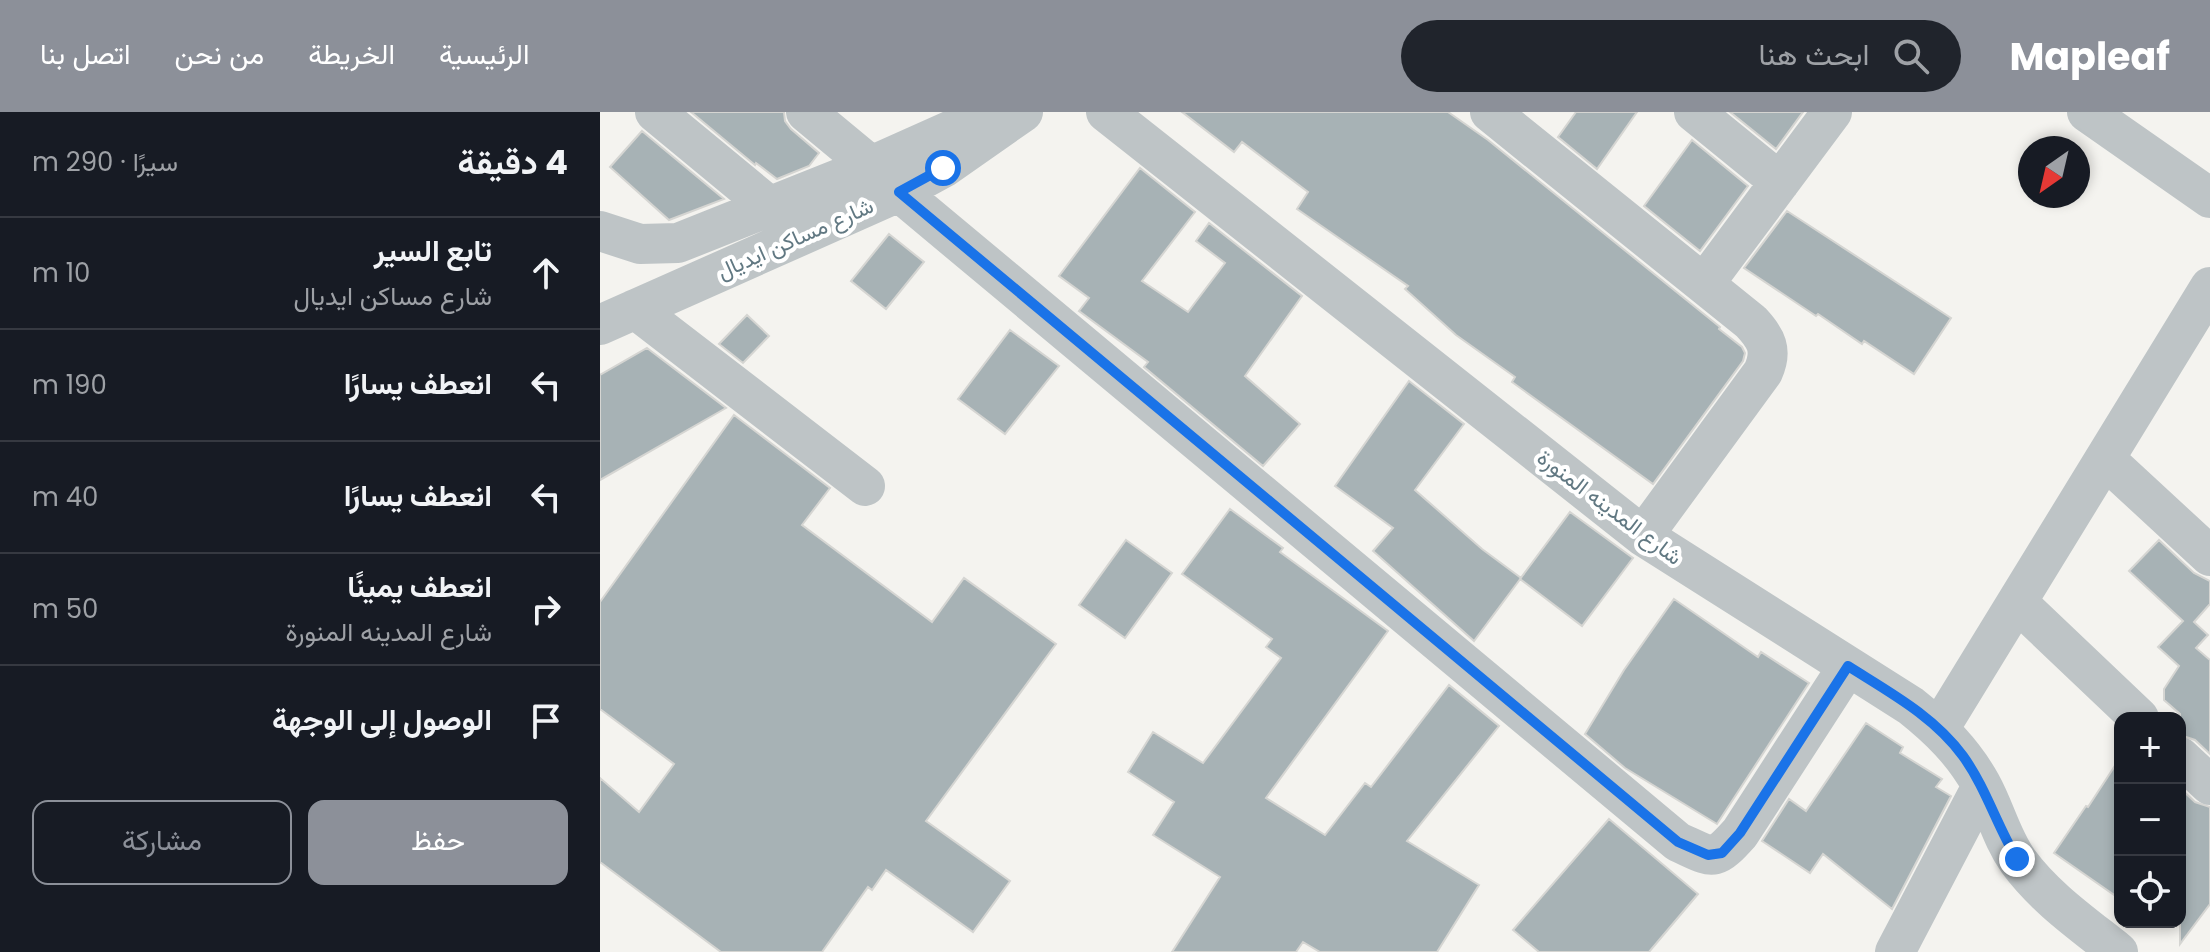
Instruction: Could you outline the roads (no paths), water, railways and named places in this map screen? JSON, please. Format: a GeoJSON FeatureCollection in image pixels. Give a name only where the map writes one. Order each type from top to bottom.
{"type":"FeatureCollection","features":[{"type":"Feature","properties":{"kind":"street"},"geometry":{"type":"LineString","coordinates":[[655,112],[770,207]]}},
{"type":"Feature","properties":{"kind":"street"},"geometry":{"type":"LineString","coordinates":[[806,112],[1678,842],[1708,855],[1722,853],[1740,833],[1848,666]]}},
{"type":"Feature","properties":{"kind":"street","name":"شارع المدينه المنورة"},"geometry":{"type":"LineString","coordinates":[[1106,112],[1643,536],[1911,706],[1939,729],[1963,755],[1982,786],[2002,834],[2036,883],[2118,952]]}},
{"type":"Feature","properties":{"kind":"street"},"geometry":{"type":"LineString","coordinates":[[1490,112],[1704,284],[1762,333],[1769,347],[1769,360],[1763,372],[1643,536]]}},
{"type":"Feature","properties":{"kind":"street"},"geometry":{"type":"LineString","coordinates":[[1694,112],[1780,182]]}},
{"type":"Feature","properties":{"kind":"street"},"geometry":{"type":"LineString","coordinates":[[1704,284],[1832,112]]}},
{"type":"Feature","properties":{"kind":"street"},"geometry":{"type":"LineString","coordinates":[[2087,112],[2210,198]]}},
{"type":"Feature","properties":{"kind":"street","name":"شارع مساكن ايديال"},"geometry":{"type":"LineString","coordinates":[[617,317],[885,179],[943,168],[988,120]]}},
{"type":"Feature","properties":{"kind":"street"},"geometry":{"type":"LineString","coordinates":[[600,231],[640,244],[678,243],[770,207],[885,179]]}},
{"type":"Feature","properties":{"kind":"street"},"geometry":{"type":"LineString","coordinates":[[1939,729],[2210,287]]}},
{"type":"Feature","properties":{"kind":"street"},"geometry":{"type":"LineString","coordinates":[[617,317],[865,486]]}},
{"type":"Feature","properties":{"kind":"street"},"geometry":{"type":"LineString","coordinates":[[2106,460],[2210,556]]}},
{"type":"Feature","properties":{"kind":"street"},"geometry":{"type":"LineString","coordinates":[[2018,603],[2133,712]]}},
{"type":"Feature","properties":{"kind":"street"},"geometry":{"type":"LineString","coordinates":[[2186,763],[2210,785]]}},
{"type":"Feature","properties":{"kind":"street"},"geometry":{"type":"LineString","coordinates":[[1895,952],[1982,786]]}}]}
